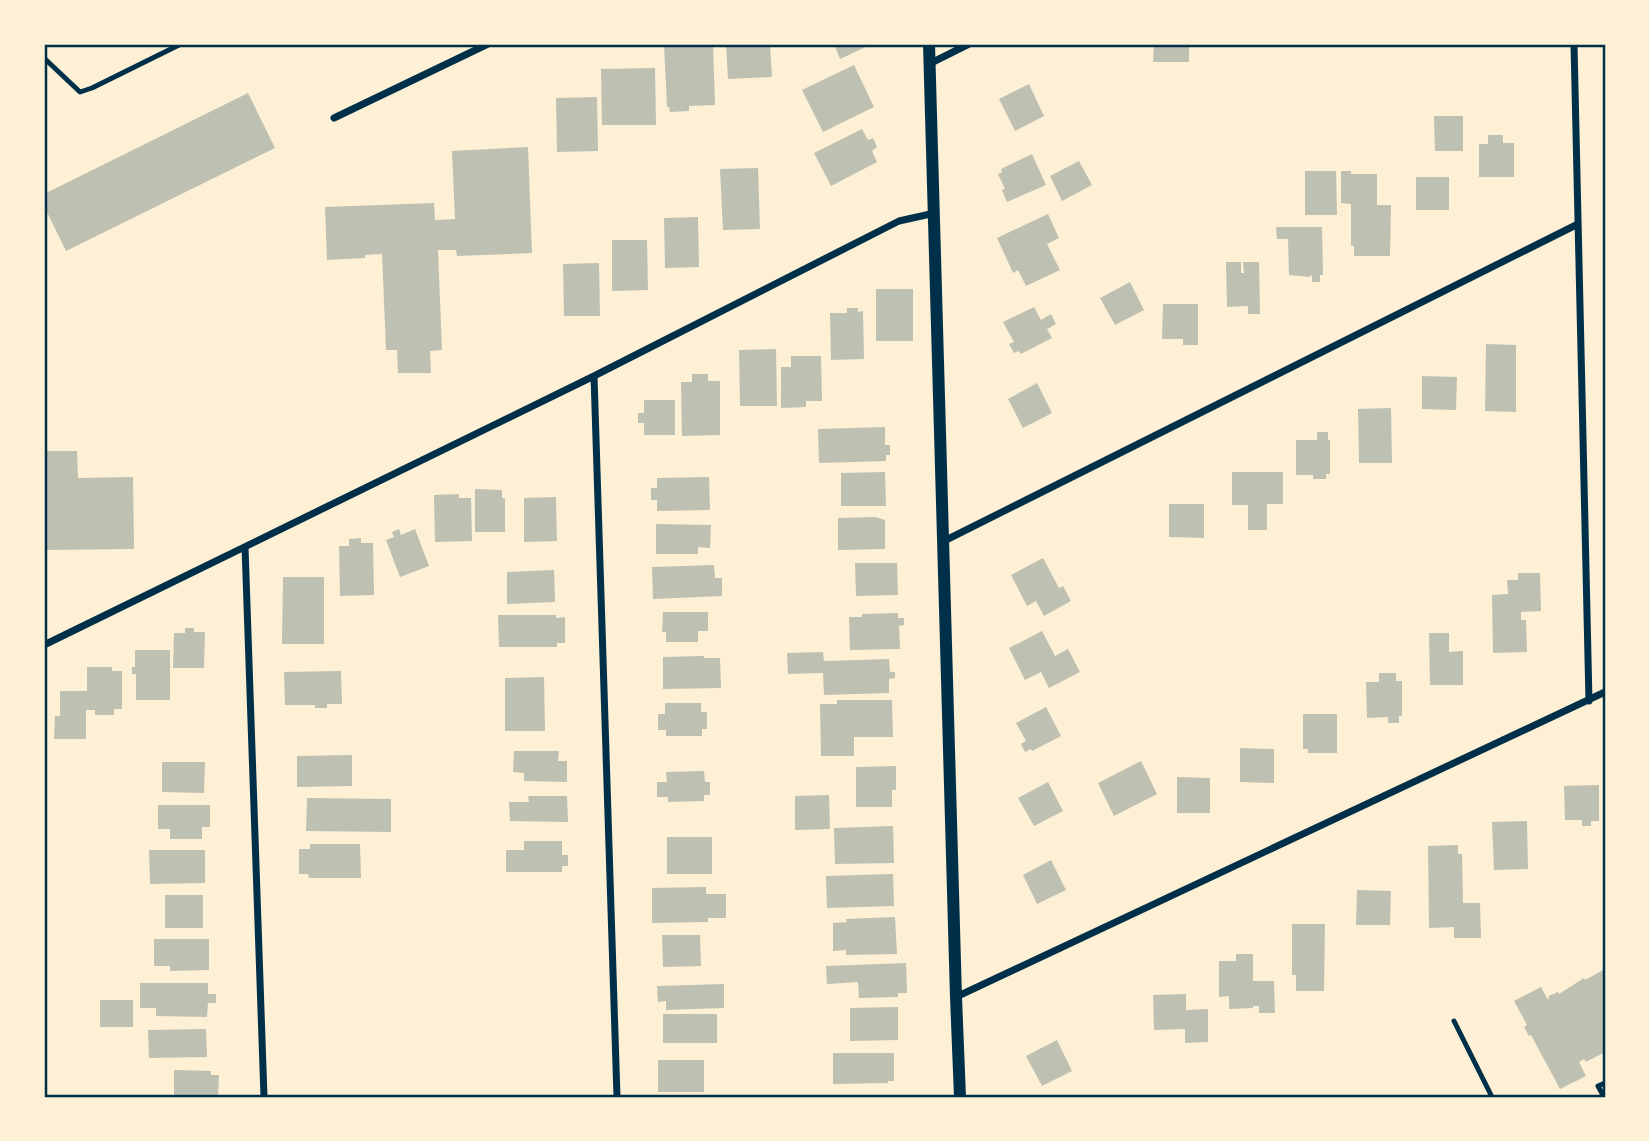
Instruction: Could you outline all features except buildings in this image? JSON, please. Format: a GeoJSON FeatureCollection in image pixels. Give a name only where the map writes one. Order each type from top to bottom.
{"type":"FeatureCollection","features":[{"type":"Feature","properties":{"kind":"street"},"geometry":{"type":"LineString","coordinates":[[334,118],[488,44]]}},
{"type":"Feature","properties":{"kind":"street"},"geometry":{"type":"LineString","coordinates":[[929,44],[960,1097]]}},
{"type":"Feature","properties":{"kind":"street"},"geometry":{"type":"LineString","coordinates":[[929,64],[969,44]]}},
{"type":"Feature","properties":{"kind":"street"},"geometry":{"type":"LineString","coordinates":[[1574,44],[1589,701]]}},
{"type":"Feature","properties":{"kind":"street"},"geometry":{"type":"LineString","coordinates":[[44,645],[594,376],[899,221],[935,213]]}},
{"type":"Feature","properties":{"kind":"street"},"geometry":{"type":"LineString","coordinates":[[944,541],[1578,224]]}},
{"type":"Feature","properties":{"kind":"street"},"geometry":{"type":"LineString","coordinates":[[594,376],[617,1097]]}},
{"type":"Feature","properties":{"kind":"street"},"geometry":{"type":"LineString","coordinates":[[246,547],[264,1097]]}},
{"type":"Feature","properties":{"kind":"street"},"geometry":{"type":"LineString","coordinates":[[956,997],[1605,692]]}},
{"type":"Feature","properties":{"kind":"lane"},"geometry":{"type":"LineString","coordinates":[[44,58],[80,92],[181,44]]}},
{"type":"Feature","properties":{"kind":"lane"},"geometry":{"type":"LineString","coordinates":[[1454,1021],[1492,1097]]}},
{"type":"Feature","properties":{"kind":"lane"},"geometry":{"type":"LineString","coordinates":[[1604,1097],[1598,1086],[1605,1083]]}}]}
